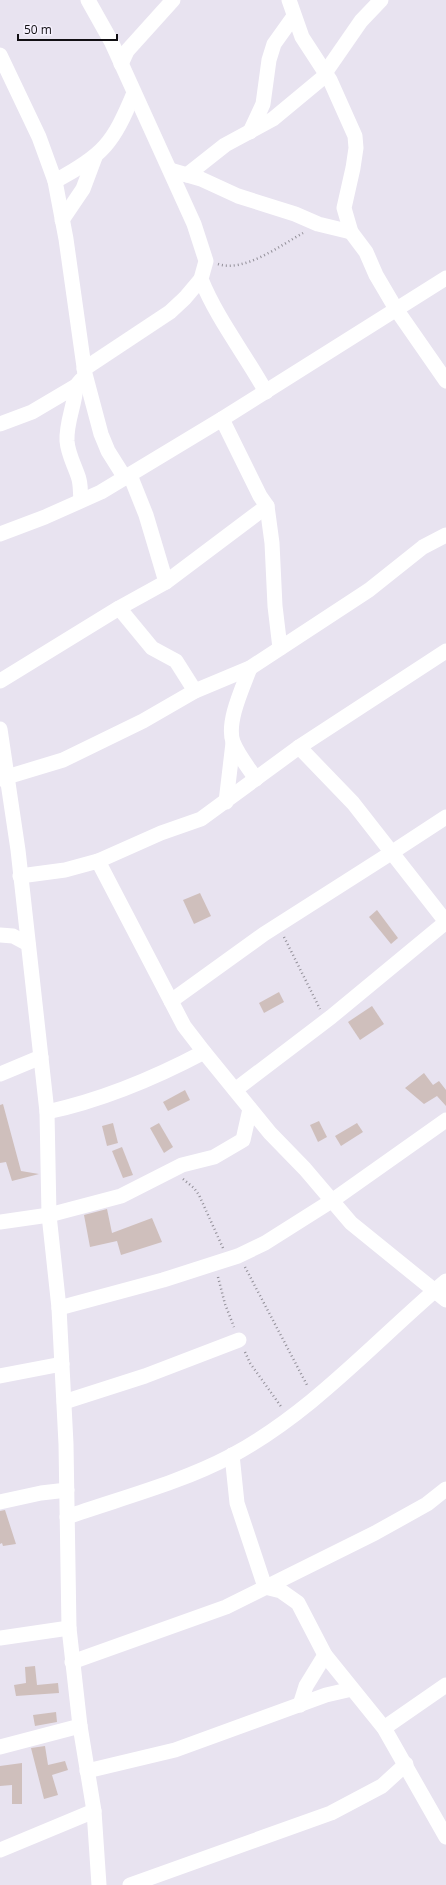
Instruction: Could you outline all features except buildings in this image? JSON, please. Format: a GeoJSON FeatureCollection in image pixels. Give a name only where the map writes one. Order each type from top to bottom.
{"type":"FeatureCollection","features":[{"type":"Feature","properties":{"kind":"street"},"geometry":{"type":"LineString","coordinates":[[0,424],[32,412],[170,312],[185,298],[201,279],[206,261],[194,224],[170,170],[111,41],[88,0]]}},
{"type":"Feature","properties":{"kind":"street"},"geometry":{"type":"LineString","coordinates":[[121,64],[127,50],[172,0]]}},
{"type":"Feature","properties":{"kind":"street"},"geometry":{"type":"LineString","coordinates":[[289,0],[302,37],[326,74],[355,136],[356,148],[354,168],[344,208],[351,232],[366,252],[376,275],[396,309],[446,381]]}},
{"type":"Feature","properties":{"kind":"street"},"geometry":{"type":"LineString","coordinates":[[186,175],[225,145],[273,119],[326,74],[361,21],[381,0]]}},
{"type":"Feature","properties":{"kind":"street"},"geometry":{"type":"LineString","coordinates":[[250,132],[263,104],[269,60],[274,44],[294,16]]}},
{"type":"Feature","properties":{"kind":"street"},"geometry":{"type":"LineString","coordinates":[[0,55],[39,137],[55,181],[62,220],[82,376],[108,452],[127,477],[146,515],[166,582]]}},
{"type":"Feature","properties":{"kind":"street"},"geometry":{"type":"LineString","coordinates":[[55,181],[95,157],[109,143],[121,124],[134,93]]}},
{"type":"Feature","properties":{"kind":"street"},"geometry":{"type":"LineString","coordinates":[[62,220],[84,188],[95,157]]}},
{"type":"Feature","properties":{"kind":"street"},"geometry":{"type":"LineString","coordinates":[[170,170],[201,179],[238,196],[295,214],[318,224],[351,232]]}},
{"type":"Feature","properties":{"kind":"street"},"geometry":{"type":"LineString","coordinates":[[0,534],[45,517],[101,492],[266,392],[446,278]]}},
{"type":"Feature","properties":{"kind":"street"},"geometry":{"type":"LineString","coordinates":[[201,279],[212,304],[231,336],[247,358],[266,392]]}},
{"type":"Feature","properties":{"kind":"street"},"geometry":{"type":"LineString","coordinates":[[81,500],[78,476],[70,458],[67,442],[67,428],[82,376]]}},
{"type":"Feature","properties":{"kind":"street"},"geometry":{"type":"LineString","coordinates":[[222,419],[260,496],[267,506],[272,543],[275,606],[280,648]]}},
{"type":"Feature","properties":{"kind":"street"},"geometry":{"type":"LineString","coordinates":[[0,681],[119,608],[166,582],[267,506]]}},
{"type":"Feature","properties":{"kind":"street"},"geometry":{"type":"LineString","coordinates":[[4,778],[63,760],[137,724],[195,691],[250,668],[369,590],[423,547],[446,535]]}},
{"type":"Feature","properties":{"kind":"street"},"geometry":{"type":"LineString","coordinates":[[119,608],[152,648],[176,661],[195,691]]}},
{"type":"Feature","properties":{"kind":"street"},"geometry":{"type":"LineString","coordinates":[[20,876],[65,870],[98,861],[160,833],[201,819],[299,747],[446,651]]}},
{"type":"Feature","properties":{"kind":"street"},"geometry":{"type":"LineString","coordinates":[[250,668],[231,730],[234,743],[256,779]]}},
{"type":"Feature","properties":{"kind":"street"},"geometry":{"type":"LineString","coordinates":[[0,729],[4,778],[20,876],[47,1112],[49,1215],[59,1308],[64,1402],[69,1628],[80,1726],[94,1811],[99,1885]]}},
{"type":"Feature","properties":{"kind":"street"},"geometry":{"type":"LineString","coordinates":[[226,802],[234,743]]}},
{"type":"Feature","properties":{"kind":"street"},"geometry":{"type":"LineString","coordinates":[[235,1090],[323,1023],[446,922],[353,803],[299,747]]}},
{"type":"Feature","properties":{"kind":"street"},"geometry":{"type":"LineString","coordinates":[[171,1001],[277,925],[392,853],[446,816]]}},
{"type":"Feature","properties":{"kind":"street"},"geometry":{"type":"LineString","coordinates":[[98,861],[184,1026],[204,1052],[270,1133],[333,1200],[351,1223],[440,1295]]}},
{"type":"Feature","properties":{"kind":"street"},"geometry":{"type":"LineString","coordinates":[[0,935],[13,936],[28,944]]}},
{"type":"Feature","properties":{"kind":"street"},"geometry":{"type":"LineString","coordinates":[[47,1112],[83,1104],[120,1092],[169,1071],[204,1052]]}},
{"type":"Feature","properties":{"kind":"street"},"geometry":{"type":"LineString","coordinates":[[0,1074],[41,1057]]}},
{"type":"Feature","properties":{"kind":"street"},"geometry":{"type":"LineString","coordinates":[[243,1140],[250,1109]]}},
{"type":"Feature","properties":{"kind":"street"},"geometry":{"type":"LineString","coordinates":[[59,1308],[163,1280],[233,1258],[265,1243],[333,1200],[446,1120]]}},
{"type":"Feature","properties":{"kind":"street"},"geometry":{"type":"LineString","coordinates":[[0,1222],[49,1215],[121,1196],[182,1165],[214,1157],[243,1140],[270,1133]]}},
{"type":"Feature","properties":{"kind":"street"},"geometry":{"type":"LineString","coordinates":[[67,1517],[150,1488],[213,1464],[232,1455],[317,1398],[440,1295],[446,1281]]}},
{"type":"Feature","properties":{"kind":"street"},"geometry":{"type":"LineString","coordinates":[[64,1402],[145,1376],[239,1340]]}},
{"type":"Feature","properties":{"kind":"street"},"geometry":{"type":"LineString","coordinates":[[0,1376],[62,1364]]}},
{"type":"Feature","properties":{"kind":"street"},"geometry":{"type":"LineString","coordinates":[[232,1455],[237,1502],[265,1587]]}},
{"type":"Feature","properties":{"kind":"street"},"geometry":{"type":"LineString","coordinates":[[72,1662],[226,1607],[375,1533],[427,1504],[446,1489]]}},
{"type":"Feature","properties":{"kind":"street"},"geometry":{"type":"LineString","coordinates":[[0,1502],[41,1492],[67,1490]]}},
{"type":"Feature","properties":{"kind":"street"},"geometry":{"type":"LineString","coordinates":[[265,1587],[281,1591],[298,1603],[325,1655],[384,1728],[406,1764],[423,1800],[446,1837]]}},
{"type":"Feature","properties":{"kind":"street"},"geometry":{"type":"LineString","coordinates":[[0,1638],[69,1628]]}},
{"type":"Feature","properties":{"kind":"street"},"geometry":{"type":"LineString","coordinates":[[300,1705],[306,1686],[325,1655]]}},
{"type":"Feature","properties":{"kind":"street"},"geometry":{"type":"LineString","coordinates":[[384,1728],[446,1684]]}},
{"type":"Feature","properties":{"kind":"street"},"geometry":{"type":"LineString","coordinates":[[87,1771],[175,1750],[326,1695],[352,1689]]}},
{"type":"Feature","properties":{"kind":"street"},"geometry":{"type":"LineString","coordinates":[[0,1748],[80,1726]]}},
{"type":"Feature","properties":{"kind":"street"},"geometry":{"type":"LineString","coordinates":[[130,1885],[331,1813],[382,1786],[406,1764]]}},
{"type":"Feature","properties":{"kind":"street"},"geometry":{"type":"LineString","coordinates":[[0,1850],[94,1811]]}},
{"type":"Feature","properties":{"kind":"path"},"geometry":{"type":"LineString","coordinates":[[206,261],[222,266],[243,264],[259,258],[318,224]]}},
{"type":"Feature","properties":{"kind":"path"},"geometry":{"type":"LineString","coordinates":[[277,925],[317,1000],[323,1023]]}},
{"type":"Feature","properties":{"kind":"path"},"geometry":{"type":"LineString","coordinates":[[164,1174],[187,1181],[194,1188],[297,1368],[317,1398]]}}]}
